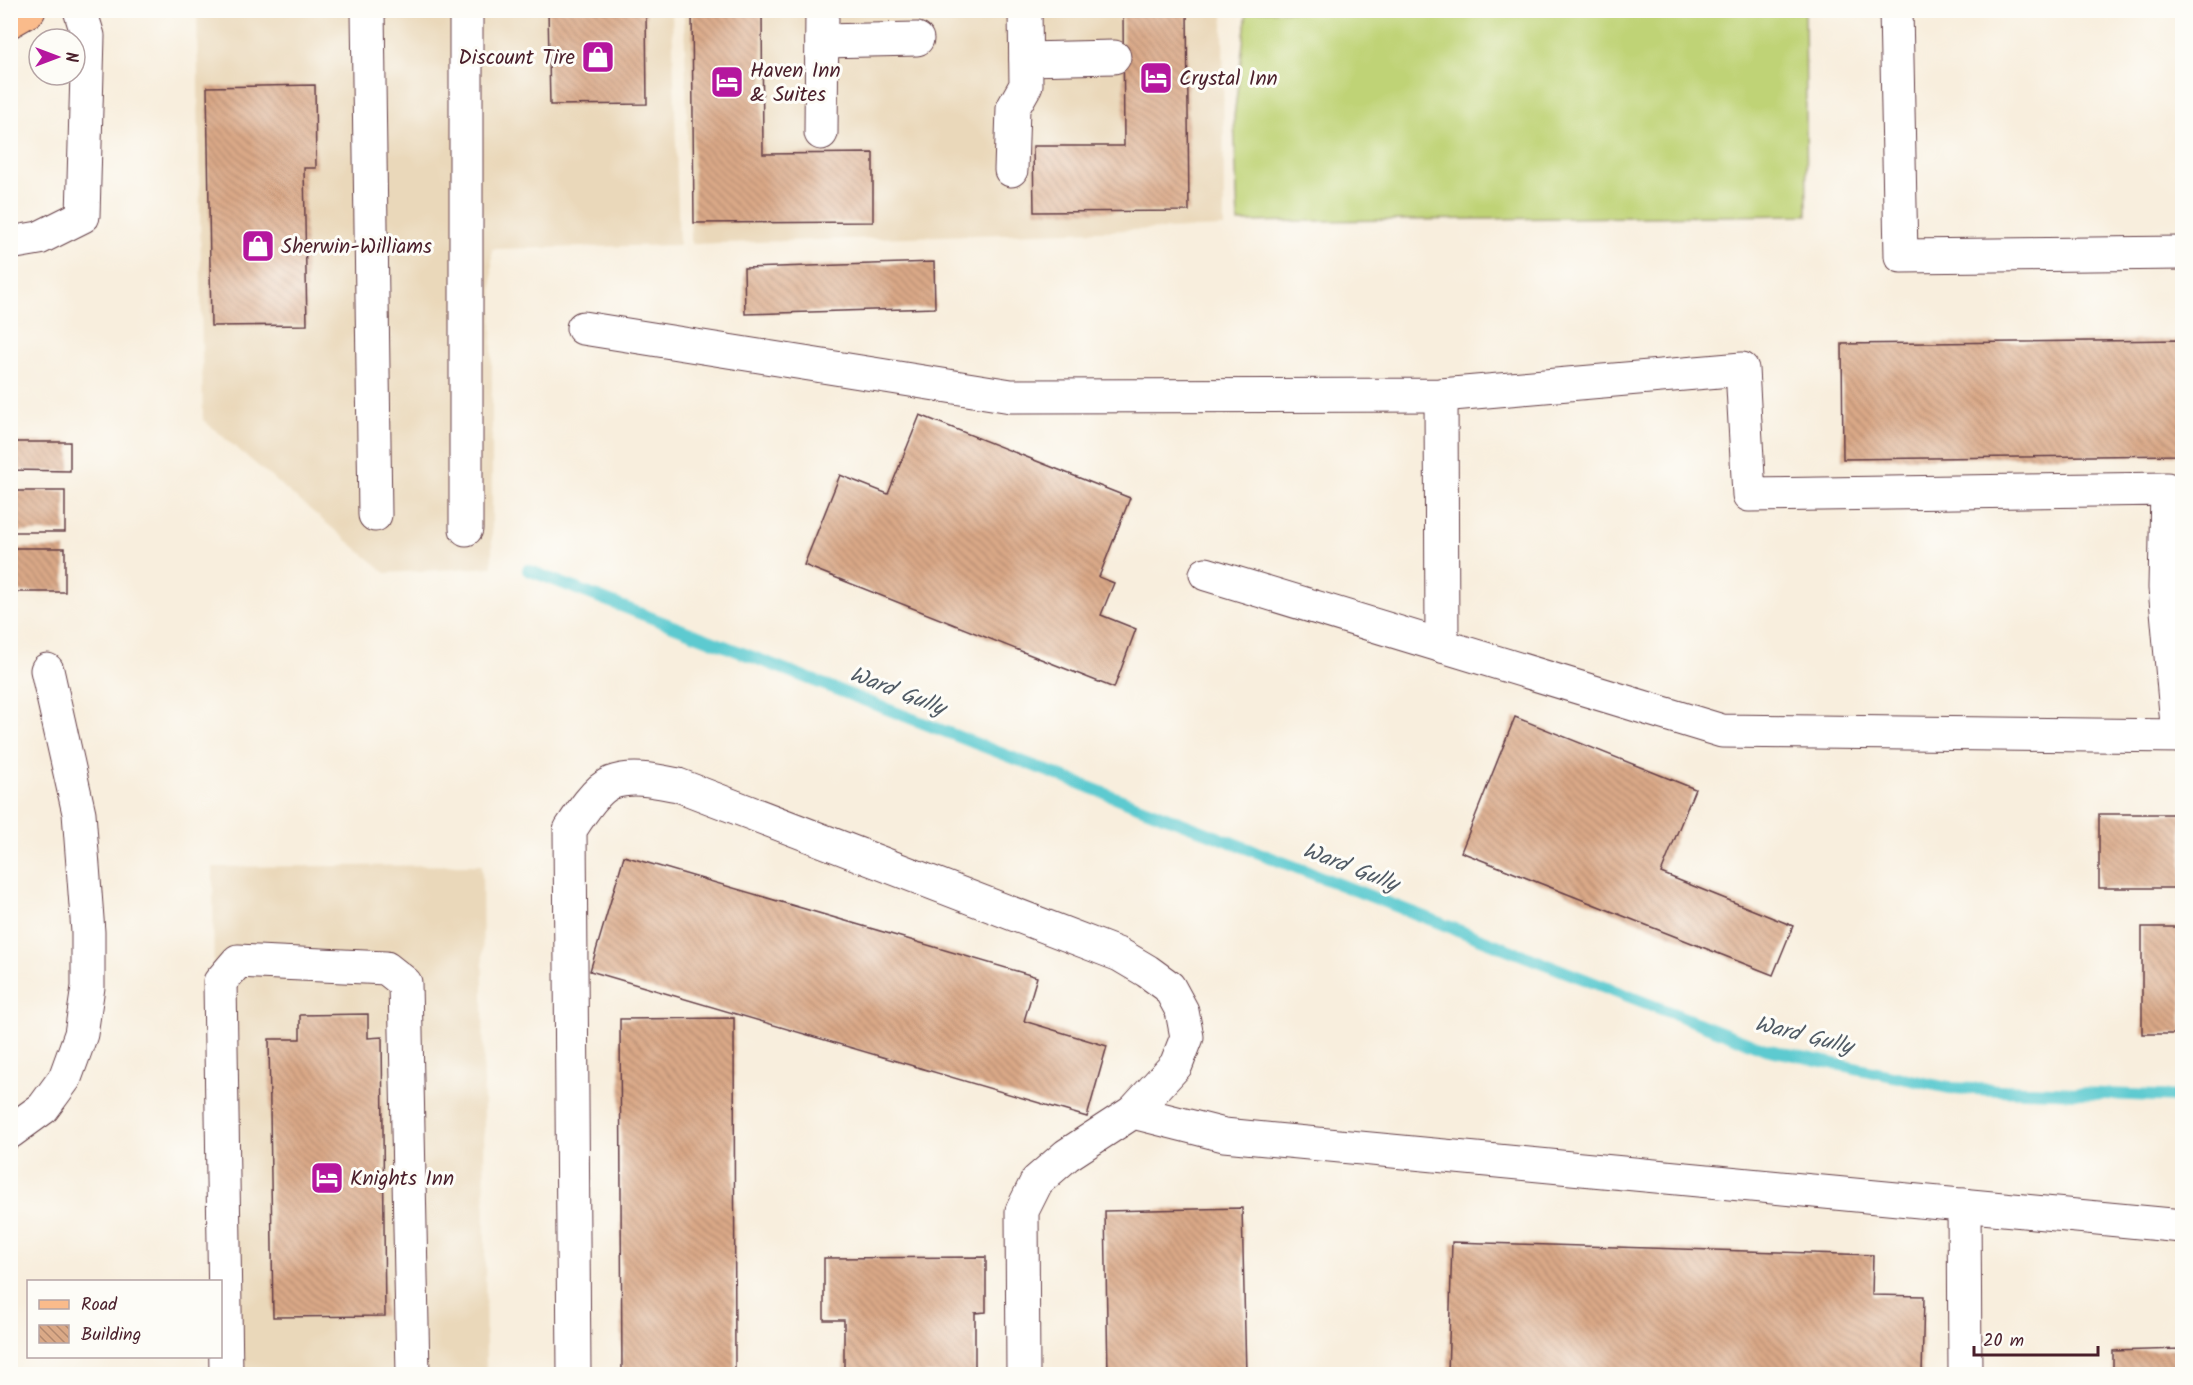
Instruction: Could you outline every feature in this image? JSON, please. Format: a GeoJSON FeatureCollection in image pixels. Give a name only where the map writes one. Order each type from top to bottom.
{"type":"FeatureCollection","features":[{"type":"Feature","properties":{"kind":"main road"},"geometry":{"type":"LineString","coordinates":[[10,21],[29,10]]}},
{"type":"Feature","properties":{"kind":"lane"},"geometry":{"type":"LineString","coordinates":[[10,243],[39,238],[83,216],[88,36],[80,10]]}},
{"type":"Feature","properties":{"kind":"lane"},"geometry":{"type":"LineString","coordinates":[[368,10],[375,515]]}},
{"type":"Feature","properties":{"kind":"lane"},"geometry":{"type":"LineString","coordinates":[[466,10],[466,529]]}},
{"type":"Feature","properties":{"kind":"lane"},"geometry":{"type":"LineString","coordinates":[[1011,170],[1013,108],[1026,85],[1025,10]]}},
{"type":"Feature","properties":{"kind":"lane"},"geometry":{"type":"LineString","coordinates":[[1896,10],[1901,256],[2182,253]]}},
{"type":"Feature","properties":{"kind":"lane"},"geometry":{"type":"LineString","coordinates":[[821,133],[822,26],[917,39]]}},
{"type":"Feature","properties":{"kind":"lane"},"geometry":{"type":"LineString","coordinates":[[1026,59],[1114,57]]}},
{"type":"Feature","properties":{"kind":"lane"},"geometry":{"type":"LineString","coordinates":[[583,328],[1011,396],[1441,395],[1742,369],[1749,495],[2167,489],[2165,588],[2180,736],[1722,731],[1206,574]]}},
{"type":"Feature","properties":{"kind":"lane"},"geometry":{"type":"LineString","coordinates":[[1441,395],[1442,646]]}},
{"type":"Feature","properties":{"kind":"lane"},"geometry":{"type":"LineString","coordinates":[[10,1132],[43,1108],[66,1078],[81,1034],[87,987],[87,932],[79,813],[47,670]]}},
{"type":"Feature","properties":{"kind":"lane"},"geometry":{"type":"LineString","coordinates":[[574,1374],[570,830],[583,809],[610,783],[630,780],[652,780],[678,785],[1120,955],[1148,971],[1169,987],[1182,1011],[1187,1037],[1176,1065],[1133,1112],[1067,1155],[1037,1181],[1022,1211],[1023,1374]]}},
{"type":"Feature","properties":{"kind":"lane"},"geometry":{"type":"LineString","coordinates":[[226,1374],[220,982],[238,961],[386,968],[405,983],[413,1374]]}},
{"type":"Feature","properties":{"kind":"lane"},"geometry":{"type":"LineString","coordinates":[[1133,1112],[1224,1135],[2182,1226]]}},
{"type":"Feature","properties":{"kind":"lane"},"geometry":{"type":"LineString","coordinates":[[1964,1205],[1965,1374]]}},
{"type":"Feature","properties":{"kind":"shaded area"},"geometry":{"type":"Polygon","coordinates":[[[197,11],[672,11],[679,245],[492,249],[492,567],[386,573],[203,420],[197,11]]]}},
{"type":"Feature","properties":{"kind":"shaded area"},"geometry":{"type":"Polygon","coordinates":[[[684,11],[1223,11],[1224,227],[691,244],[684,11]]]}},
{"type":"Feature","properties":{"kind":"shaded area"},"geometry":{"type":"Polygon","coordinates":[[[482,865],[486,1374],[216,1374],[216,1358],[222,1358],[222,1280],[215,1280],[213,867],[482,865]]]}},
{"type":"Feature","properties":{"kind":"green space"},"geometry":{"type":"Polygon","coordinates":[[[1247,11],[1805,11],[1807,215],[1238,222],[1234,117],[1247,11]]]}},
{"type":"Feature","properties":{"kind":"building","name":"Discount Tire"},"geometry":{"type":"Polygon","coordinates":[[[548,10],[646,10],[647,104],[550,105],[548,10]]]}},
{"type":"Feature","properties":{"kind":"building","name":"Haven Inn & Suites"},"geometry":{"type":"Polygon","coordinates":[[[692,10],[762,10],[763,154],[873,153],[873,222],[694,223],[692,10]]]}},
{"type":"Feature","properties":{"kind":"building","name":"Crystal Inn"},"geometry":{"type":"Polygon","coordinates":[[[1123,10],[1187,10],[1189,211],[1034,212],[1033,146],[1124,146],[1123,10]]]}},
{"type":"Feature","properties":{"kind":"building","name":"Sherwin-Williams"},"geometry":{"type":"Polygon","coordinates":[[[315,85],[316,168],[304,168],[307,325],[211,326],[207,87],[315,85]]]}},
{"type":"Feature","properties":{"kind":"building"},"geometry":{"type":"Polygon","coordinates":[[[934,262],[935,308],[745,314],[744,268],[934,262]]]}},
{"type":"Feature","properties":{"kind":"building"},"geometry":{"type":"Polygon","coordinates":[[[2182,340],[2182,455],[1843,459],[1842,344],[2182,340]]]}},
{"type":"Feature","properties":{"kind":"building"},"geometry":{"type":"Polygon","coordinates":[[[920,415],[1130,498],[1099,577],[1114,583],[1101,615],[1136,629],[1114,688],[804,565],[840,475],[888,494],[920,415]]]}},
{"type":"Feature","properties":{"kind":"building"},"geometry":{"type":"Polygon","coordinates":[[[10,442],[70,442],[70,471],[10,470],[10,442]]]}},
{"type":"Feature","properties":{"kind":"building"},"geometry":{"type":"Polygon","coordinates":[[[10,491],[65,491],[65,532],[10,532],[10,491]]]}},
{"type":"Feature","properties":{"kind":"building"},"geometry":{"type":"Polygon","coordinates":[[[10,548],[65,548],[65,592],[10,592],[10,548]]]}},
{"type":"Feature","properties":{"kind":"building"},"geometry":{"type":"Polygon","coordinates":[[[1515,717],[1695,789],[1661,873],[1793,926],[1773,975],[1461,852],[1515,717]]]}},
{"type":"Feature","properties":{"kind":"building"},"geometry":{"type":"Polygon","coordinates":[[[2099,814],[2182,814],[2182,909],[2180,909],[2180,888],[2099,888],[2099,814]]]}},
{"type":"Feature","properties":{"kind":"building"},"geometry":{"type":"Polygon","coordinates":[[[624,856],[1037,977],[1024,1021],[1107,1046],[1087,1117],[590,971],[624,856]]]}},
{"type":"Feature","properties":{"kind":"building"},"geometry":{"type":"Polygon","coordinates":[[[2142,927],[2182,927],[2182,1034],[2142,1034],[2142,927]]]}},
{"type":"Feature","properties":{"kind":"building","name":"Knights Inn"},"geometry":{"type":"Polygon","coordinates":[[[368,1014],[368,1038],[382,1037],[385,1316],[273,1317],[269,1039],[300,1039],[300,1015],[368,1014]]]}},
{"type":"Feature","properties":{"kind":"building"},"geometry":{"type":"Polygon","coordinates":[[[734,1018],[735,1374],[622,1374],[620,1019],[734,1018]]]}},
{"type":"Feature","properties":{"kind":"building"},"geometry":{"type":"Polygon","coordinates":[[[1242,1208],[1246,1374],[1108,1374],[1105,1211],[1242,1208]]]}},
{"type":"Feature","properties":{"kind":"building"},"geometry":{"type":"Polygon","coordinates":[[[1452,1242],[1873,1255],[1872,1295],[1924,1296],[1922,1374],[1448,1374],[1452,1242]]]}},
{"type":"Feature","properties":{"kind":"building"},"geometry":{"type":"Polygon","coordinates":[[[986,1257],[986,1312],[975,1313],[975,1374],[844,1374],[844,1320],[824,1320],[824,1258],[986,1257]]]}},
{"type":"Feature","properties":{"kind":"building"},"geometry":{"type":"Polygon","coordinates":[[[2182,1349],[2182,1374],[2113,1374],[2113,1351],[2182,1349]]]}},
{"type":"Feature","properties":{"kind":"waterway","name":"Ward Gully"},"geometry":{"type":"LineString","coordinates":[[528,570],[1765,1049],[1949,1088],[2182,1097]]}},
{"type":"Feature","properties":{"kind":"place","name":"Discount Tire"},"geometry":{"type":"Point","coordinates":[598,57]}},
{"type":"Feature","properties":{"kind":"place","name":"Crystal Inn"},"geometry":{"type":"Point","coordinates":[1156,78]}},
{"type":"Feature","properties":{"kind":"place","name":"Haven Inn & Suites"},"geometry":{"type":"Point","coordinates":[727,82]}},
{"type":"Feature","properties":{"kind":"place","name":"Sherwin-Williams"},"geometry":{"type":"Point","coordinates":[258,246]}},
{"type":"Feature","properties":{"kind":"place","name":"Knights Inn"},"geometry":{"type":"Point","coordinates":[327,1178]}}]}
